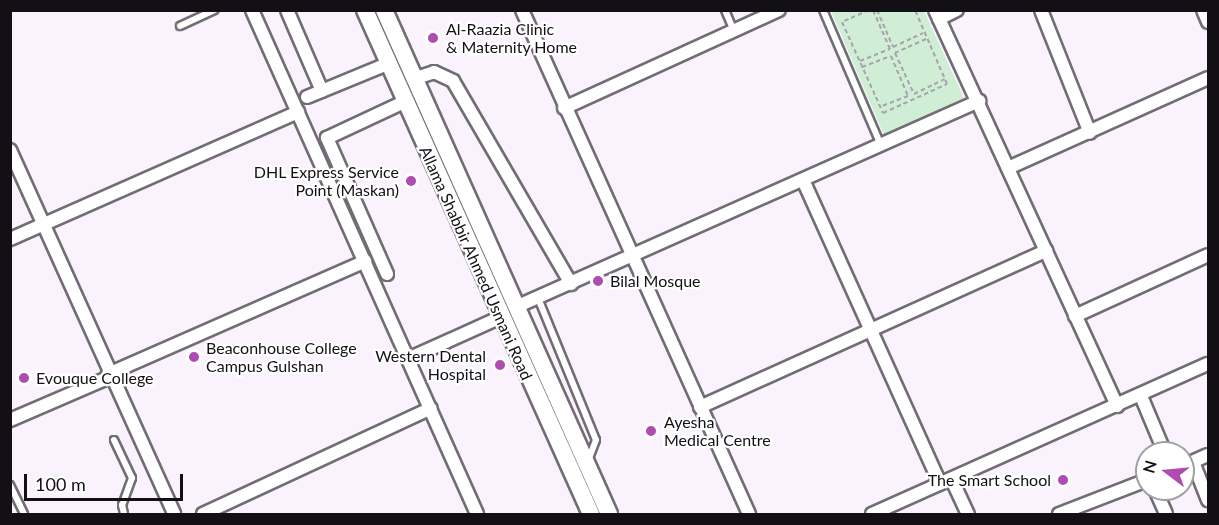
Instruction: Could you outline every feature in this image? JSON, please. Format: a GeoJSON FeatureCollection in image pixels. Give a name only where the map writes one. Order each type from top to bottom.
{"type":"FeatureCollection","features":[{"type":"Feature","properties":{"kind":"main road","name":"Allama Shabbir Ahmed Usmani Road"},"geometry":{"type":"LineString","coordinates":[[364,10],[499,318],[591,514]]}},
{"type":"Feature","properties":{"kind":"main road","name":"Allama Shabbir Ahmed Usmani Road"},"geometry":{"type":"LineString","coordinates":[[390,12],[413,79],[518,306],[609,514]]}},
{"type":"Feature","properties":{"kind":"street"},"geometry":{"type":"LineString","coordinates":[[252,10],[410,358],[477,514]]}},
{"type":"Feature","properties":{"kind":"street"},"geometry":{"type":"LineString","coordinates":[[287,10],[322,91]]}},
{"type":"Feature","properties":{"kind":"street"},"geometry":{"type":"LineString","coordinates":[[522,10],[564,108],[749,514]]}},
{"type":"Feature","properties":{"kind":"street"},"geometry":{"type":"LineString","coordinates":[[564,108],[779,10]]}},
{"type":"Feature","properties":{"kind":"street"},"geometry":{"type":"LineString","coordinates":[[957,10],[937,15],[979,101],[1117,406]]}},
{"type":"Feature","properties":{"kind":"street"},"geometry":{"type":"LineString","coordinates":[[1041,10],[1090,133]]}},
{"type":"Feature","properties":{"kind":"street"},"geometry":{"type":"LineString","coordinates":[[1203,10],[1209,22]]}},
{"type":"Feature","properties":{"kind":"street"},"geometry":{"type":"LineString","coordinates":[[307,98],[387,64]]}},
{"type":"Feature","properties":{"kind":"street"},"geometry":{"type":"LineString","coordinates":[[413,79],[434,72],[453,81],[571,284]]}},
{"type":"Feature","properties":{"kind":"street"},"geometry":{"type":"LineString","coordinates":[[1008,168],[1209,78]]}},
{"type":"Feature","properties":{"kind":"street"},"geometry":{"type":"LineString","coordinates":[[518,306],[633,257],[979,101]]}},
{"type":"Feature","properties":{"kind":"street"},"geometry":{"type":"LineString","coordinates":[[387,274],[327,138],[404,102]]}},
{"type":"Feature","properties":{"kind":"street"},"geometry":{"type":"LineString","coordinates":[[10,239],[298,112]]}},
{"type":"Feature","properties":{"kind":"street"},"geometry":{"type":"LineString","coordinates":[[10,150],[109,376],[174,514]]}},
{"type":"Feature","properties":{"kind":"street"},"geometry":{"type":"LineString","coordinates":[[803,180],[870,328],[946,482],[968,514]]}},
{"type":"Feature","properties":{"kind":"street"},"geometry":{"type":"LineString","coordinates":[[700,407],[870,328],[1046,251]]}},
{"type":"Feature","properties":{"kind":"street"},"geometry":{"type":"LineString","coordinates":[[1075,316],[1209,255]]}},
{"type":"Feature","properties":{"kind":"street"},"geometry":{"type":"LineString","coordinates":[[10,420],[365,261]]}},
{"type":"Feature","properties":{"kind":"street"},"geometry":{"type":"LineString","coordinates":[[410,358],[499,318]]}},
{"type":"Feature","properties":{"kind":"street"},"geometry":{"type":"LineString","coordinates":[[872,514],[1209,364]]}},
{"type":"Feature","properties":{"kind":"street"},"geometry":{"type":"LineString","coordinates":[[1141,396],[1160,441]]}},
{"type":"Feature","properties":{"kind":"street"},"geometry":{"type":"LineString","coordinates":[[203,514],[431,408]]}},
{"type":"Feature","properties":{"kind":"street"},"geometry":{"type":"LineString","coordinates":[[1195,461],[1209,455]]}},
{"type":"Feature","properties":{"kind":"street"},"geometry":{"type":"LineString","coordinates":[[1195,476],[1209,500]]}},
{"type":"Feature","properties":{"kind":"street"},"geometry":{"type":"LineString","coordinates":[[1059,514],[1135,485]]}},
{"type":"Feature","properties":{"kind":"lane"},"geometry":{"type":"LineString","coordinates":[[180,26],[214,10]]}},
{"type":"Feature","properties":{"kind":"lane"},"geometry":{"type":"LineString","coordinates":[[725,10],[734,32]]}},
{"type":"Feature","properties":{"kind":"lane"},"geometry":{"type":"LineString","coordinates":[[823,10],[881,146]]}},
{"type":"Feature","properties":{"kind":"lane"},"geometry":{"type":"LineString","coordinates":[[538,298],[596,440],[587,464]]}},
{"type":"Feature","properties":{"kind":"lane"},"geometry":{"type":"LineString","coordinates":[[114,440],[132,478],[122,505],[124,514]]}},
{"type":"Feature","properties":{"kind":"lane"},"geometry":{"type":"LineString","coordinates":[[10,485],[24,514]]}},
{"type":"Feature","properties":{"kind":"path"},"geometry":{"type":"LineString","coordinates":[[873,10],[893,47],[923,33]]}},
{"type":"Feature","properties":{"kind":"path"},"geometry":{"type":"LineString","coordinates":[[860,61],[890,49],[873,10]]}},
{"type":"Feature","properties":{"kind":"path"},"geometry":{"type":"LineString","coordinates":[[873,10],[842,22],[883,113],[947,84],[915,10]]}},
{"type":"Feature","properties":{"kind":"path"},"geometry":{"type":"LineString","coordinates":[[926,39],[895,53],[914,94],[945,79]]}},
{"type":"Feature","properties":{"kind":"path"},"geometry":{"type":"LineString","coordinates":[[862,67],[891,56],[908,96],[880,107]]}},
{"type":"Feature","properties":{"kind":"green space"},"geometry":{"type":"Polygon","coordinates":[[[831,11],[924,11],[964,98],[884,135],[831,11]]]}},
{"type":"Feature","properties":{"kind":"place","name":"Al-Raazia Clinic & Maternity Home"},"geometry":{"type":"Point","coordinates":[433,38]}},
{"type":"Feature","properties":{"kind":"place","name":"DHL Express Service Point (Maskan)"},"geometry":{"type":"Point","coordinates":[411,181]}},
{"type":"Feature","properties":{"kind":"place","name":"Bilal Mosque"},"geometry":{"type":"Point","coordinates":[598,281]}},
{"type":"Feature","properties":{"kind":"place","name":"Beaconhouse College Campus Gulshan"},"geometry":{"type":"Point","coordinates":[194,357]}},
{"type":"Feature","properties":{"kind":"place","name":"Western Dental Hospital"},"geometry":{"type":"Point","coordinates":[500,365]}},
{"type":"Feature","properties":{"kind":"place","name":"Evouque College"},"geometry":{"type":"Point","coordinates":[24,378]}},
{"type":"Feature","properties":{"kind":"place","name":"Ayesha Medical Centre"},"geometry":{"type":"Point","coordinates":[651,431]}},
{"type":"Feature","properties":{"kind":"place","name":"The Smart School"},"geometry":{"type":"Point","coordinates":[1063,480]}}]}
